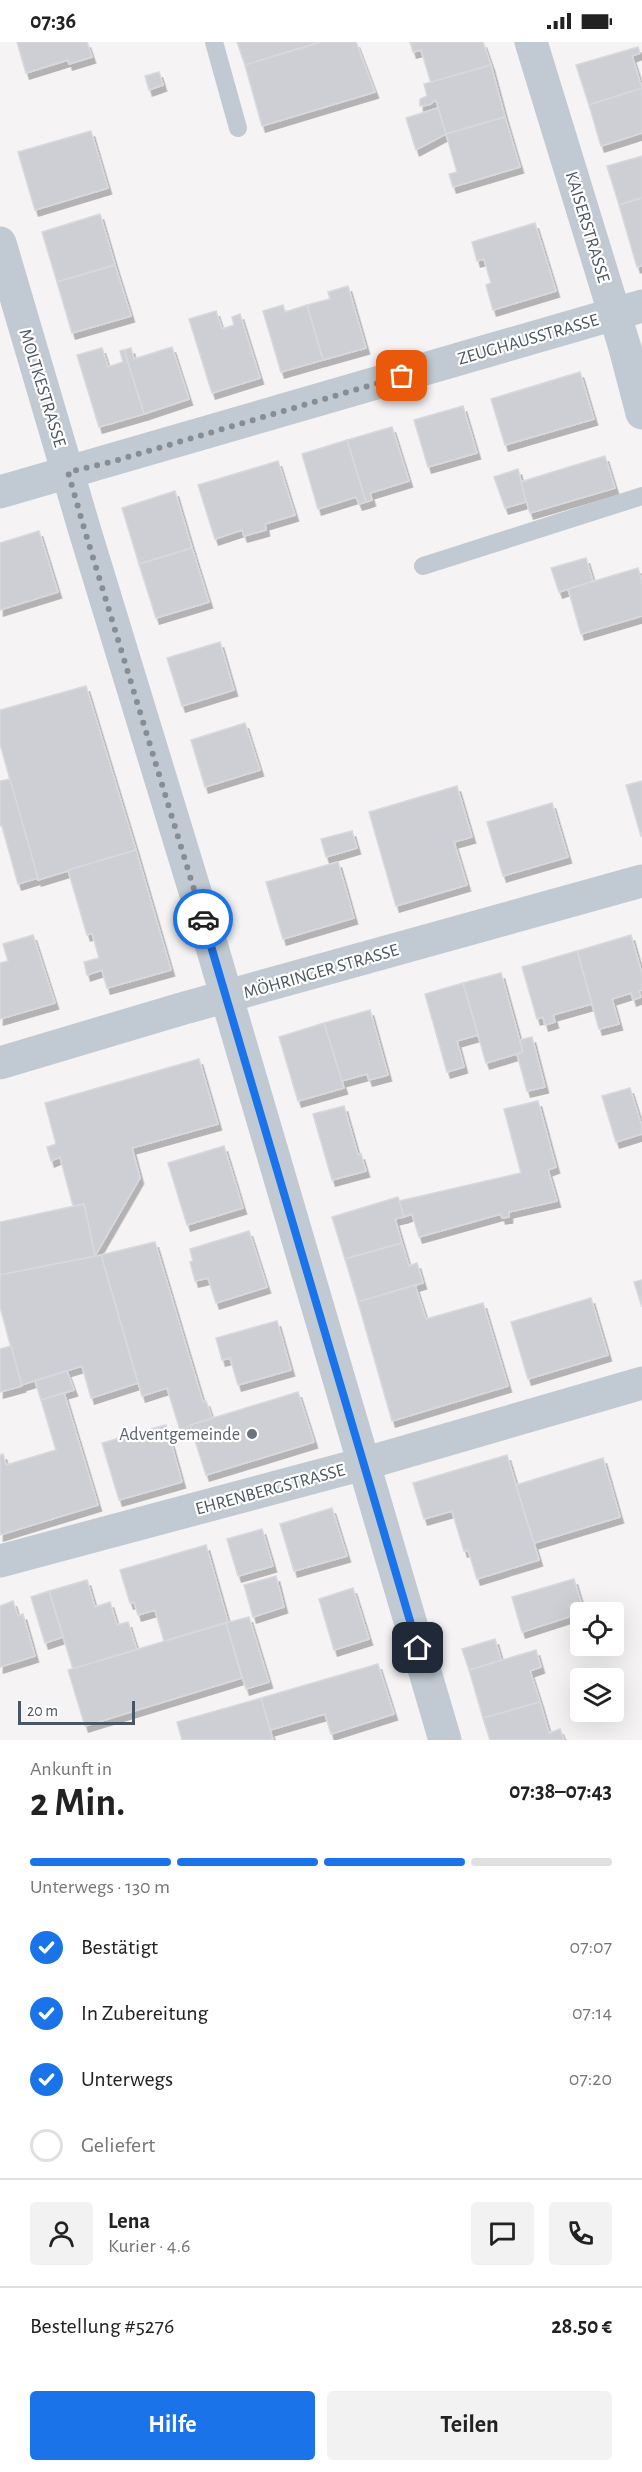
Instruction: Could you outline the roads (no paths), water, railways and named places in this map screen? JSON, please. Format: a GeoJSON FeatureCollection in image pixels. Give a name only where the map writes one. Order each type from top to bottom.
{"type":"FeatureCollection","features":[{"type":"Feature","properties":{"kind":"street","name":"KAISERSTRASSE"},"geometry":{"type":"LineString","coordinates":[[531,42],[628,310],[642,413]]}},
{"type":"Feature","properties":{"kind":"street","name":"MOLTKESTRASSE"},"geometry":{"type":"LineString","coordinates":[[0,243],[5,280],[68,472],[445,1740]]}},
{"type":"Feature","properties":{"kind":"street","name":"ZEUGHAUSSTRASSE"},"geometry":{"type":"LineString","coordinates":[[0,492],[111,462],[628,310]]}},
{"type":"Feature","properties":{"kind":"street","name":"MÖHRINGER STRASSE"},"geometry":{"type":"LineString","coordinates":[[0,1063],[181,1009],[642,881]]}},
{"type":"Feature","properties":{"kind":"street","name":"EHRENBERGSTRASSE"},"geometry":{"type":"LineString","coordinates":[[0,1562],[363,1464],[642,1383]]}},
{"type":"Feature","properties":{"kind":"lane"},"geometry":{"type":"LineString","coordinates":[[214,42],[238,128]]}},
{"type":"Feature","properties":{"kind":"lane"},"geometry":{"type":"LineString","coordinates":[[423,566],[642,496]]}},
{"type":"Feature","properties":{"kind":"place","name":"Adventgemeinde"},"geometry":{"type":"Point","coordinates":[252,1434]}}]}
